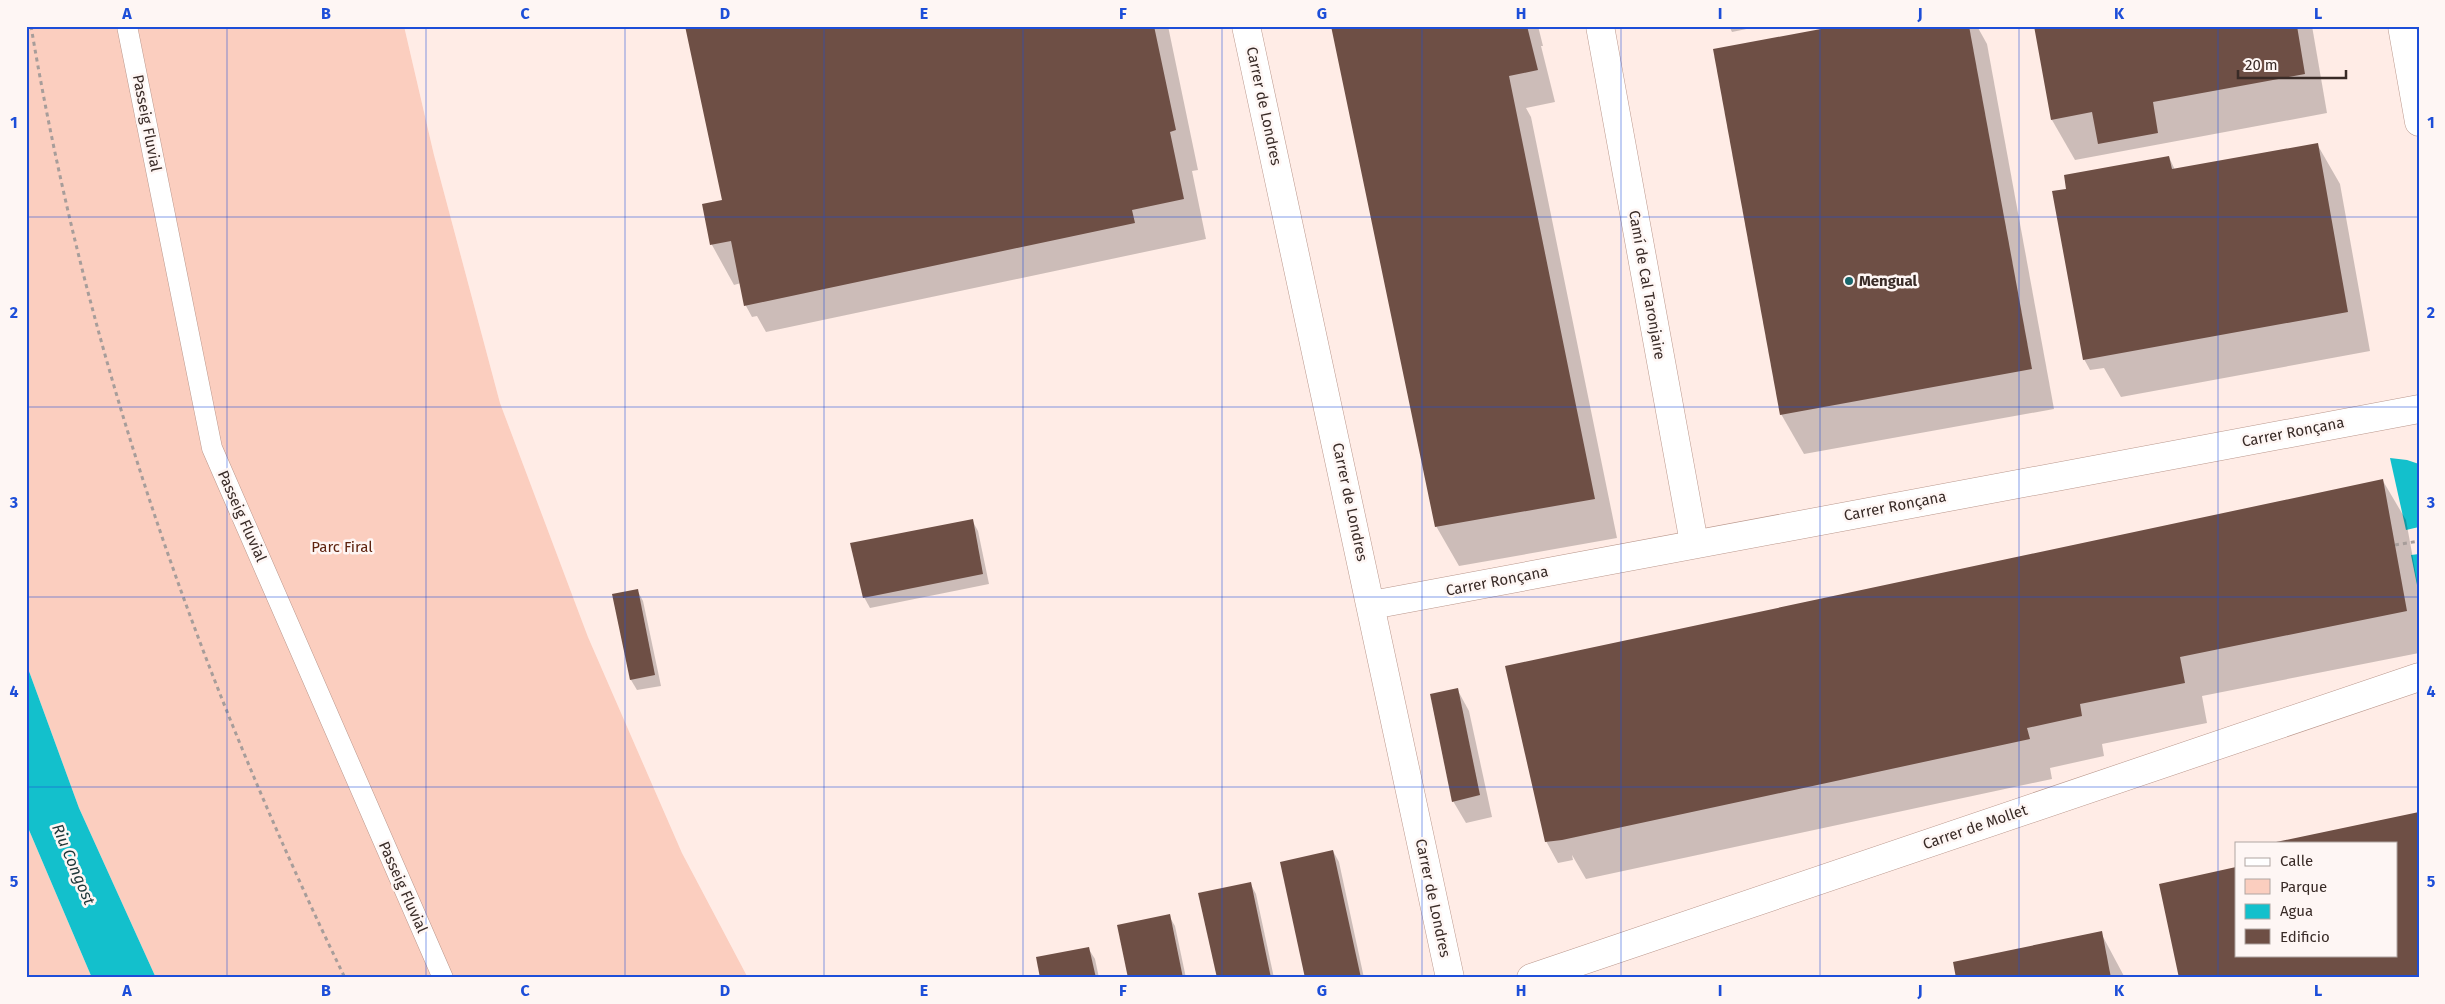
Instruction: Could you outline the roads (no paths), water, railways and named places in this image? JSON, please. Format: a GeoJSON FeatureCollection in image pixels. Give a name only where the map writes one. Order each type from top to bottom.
{"type":"FeatureCollection","features":[{"type":"Feature","properties":{"kind":"street","name":"Carrer de Londres"},"geometry":{"type":"LineString","coordinates":[[1246,26],[1372,605],[1450,978]]}},
{"type":"Feature","properties":{"kind":"street","name":"Camí de Cal Taronjaire"},"geometry":{"type":"LineString","coordinates":[[1600,26],[1694,543]]}},
{"type":"Feature","properties":{"kind":"street"},"geometry":{"type":"LineString","coordinates":[[2402,26],[2419,122]]}},
{"type":"Feature","properties":{"kind":"street","name":"Carrer Ronçana"},"geometry":{"type":"LineString","coordinates":[[1372,605],[1694,543],[2419,409]]}},
{"type":"Feature","properties":{"kind":"street","name":"Carrer de Mollet"},"geometry":{"type":"LineString","coordinates":[[1531,978],[2419,677]]}},
{"type":"Feature","properties":{"kind":"lane","name":"Passeig Fluvial"},"geometry":{"type":"LineString","coordinates":[[127,26],[212,448],[443,978]]}},
{"type":"Feature","properties":{"kind":"water"},"geometry":{"type":"Polygon","coordinates":[[[2390,458],[2419,464],[2419,527],[2406,530],[2390,458]]]}},
{"type":"Feature","properties":{"kind":"water"},"geometry":{"type":"Polygon","coordinates":[[[2419,554],[2419,595],[2411,555],[2419,554]]]}},
{"type":"Feature","properties":{"kind":"water","name":"Riu Congost"},"geometry":{"type":"Polygon","coordinates":[[[26,663],[79,808],[156,978],[92,978],[26,823],[26,663]]]}},
{"type":"Feature","properties":{"kind":"place","name":"Mengual"},"geometry":{"type":"Point","coordinates":[1849,281]}},
{"type":"Feature","properties":{"kind":"park label","name":"Parc Firal"},"geometry":{"type":"Point","coordinates":[342,547]}}]}
